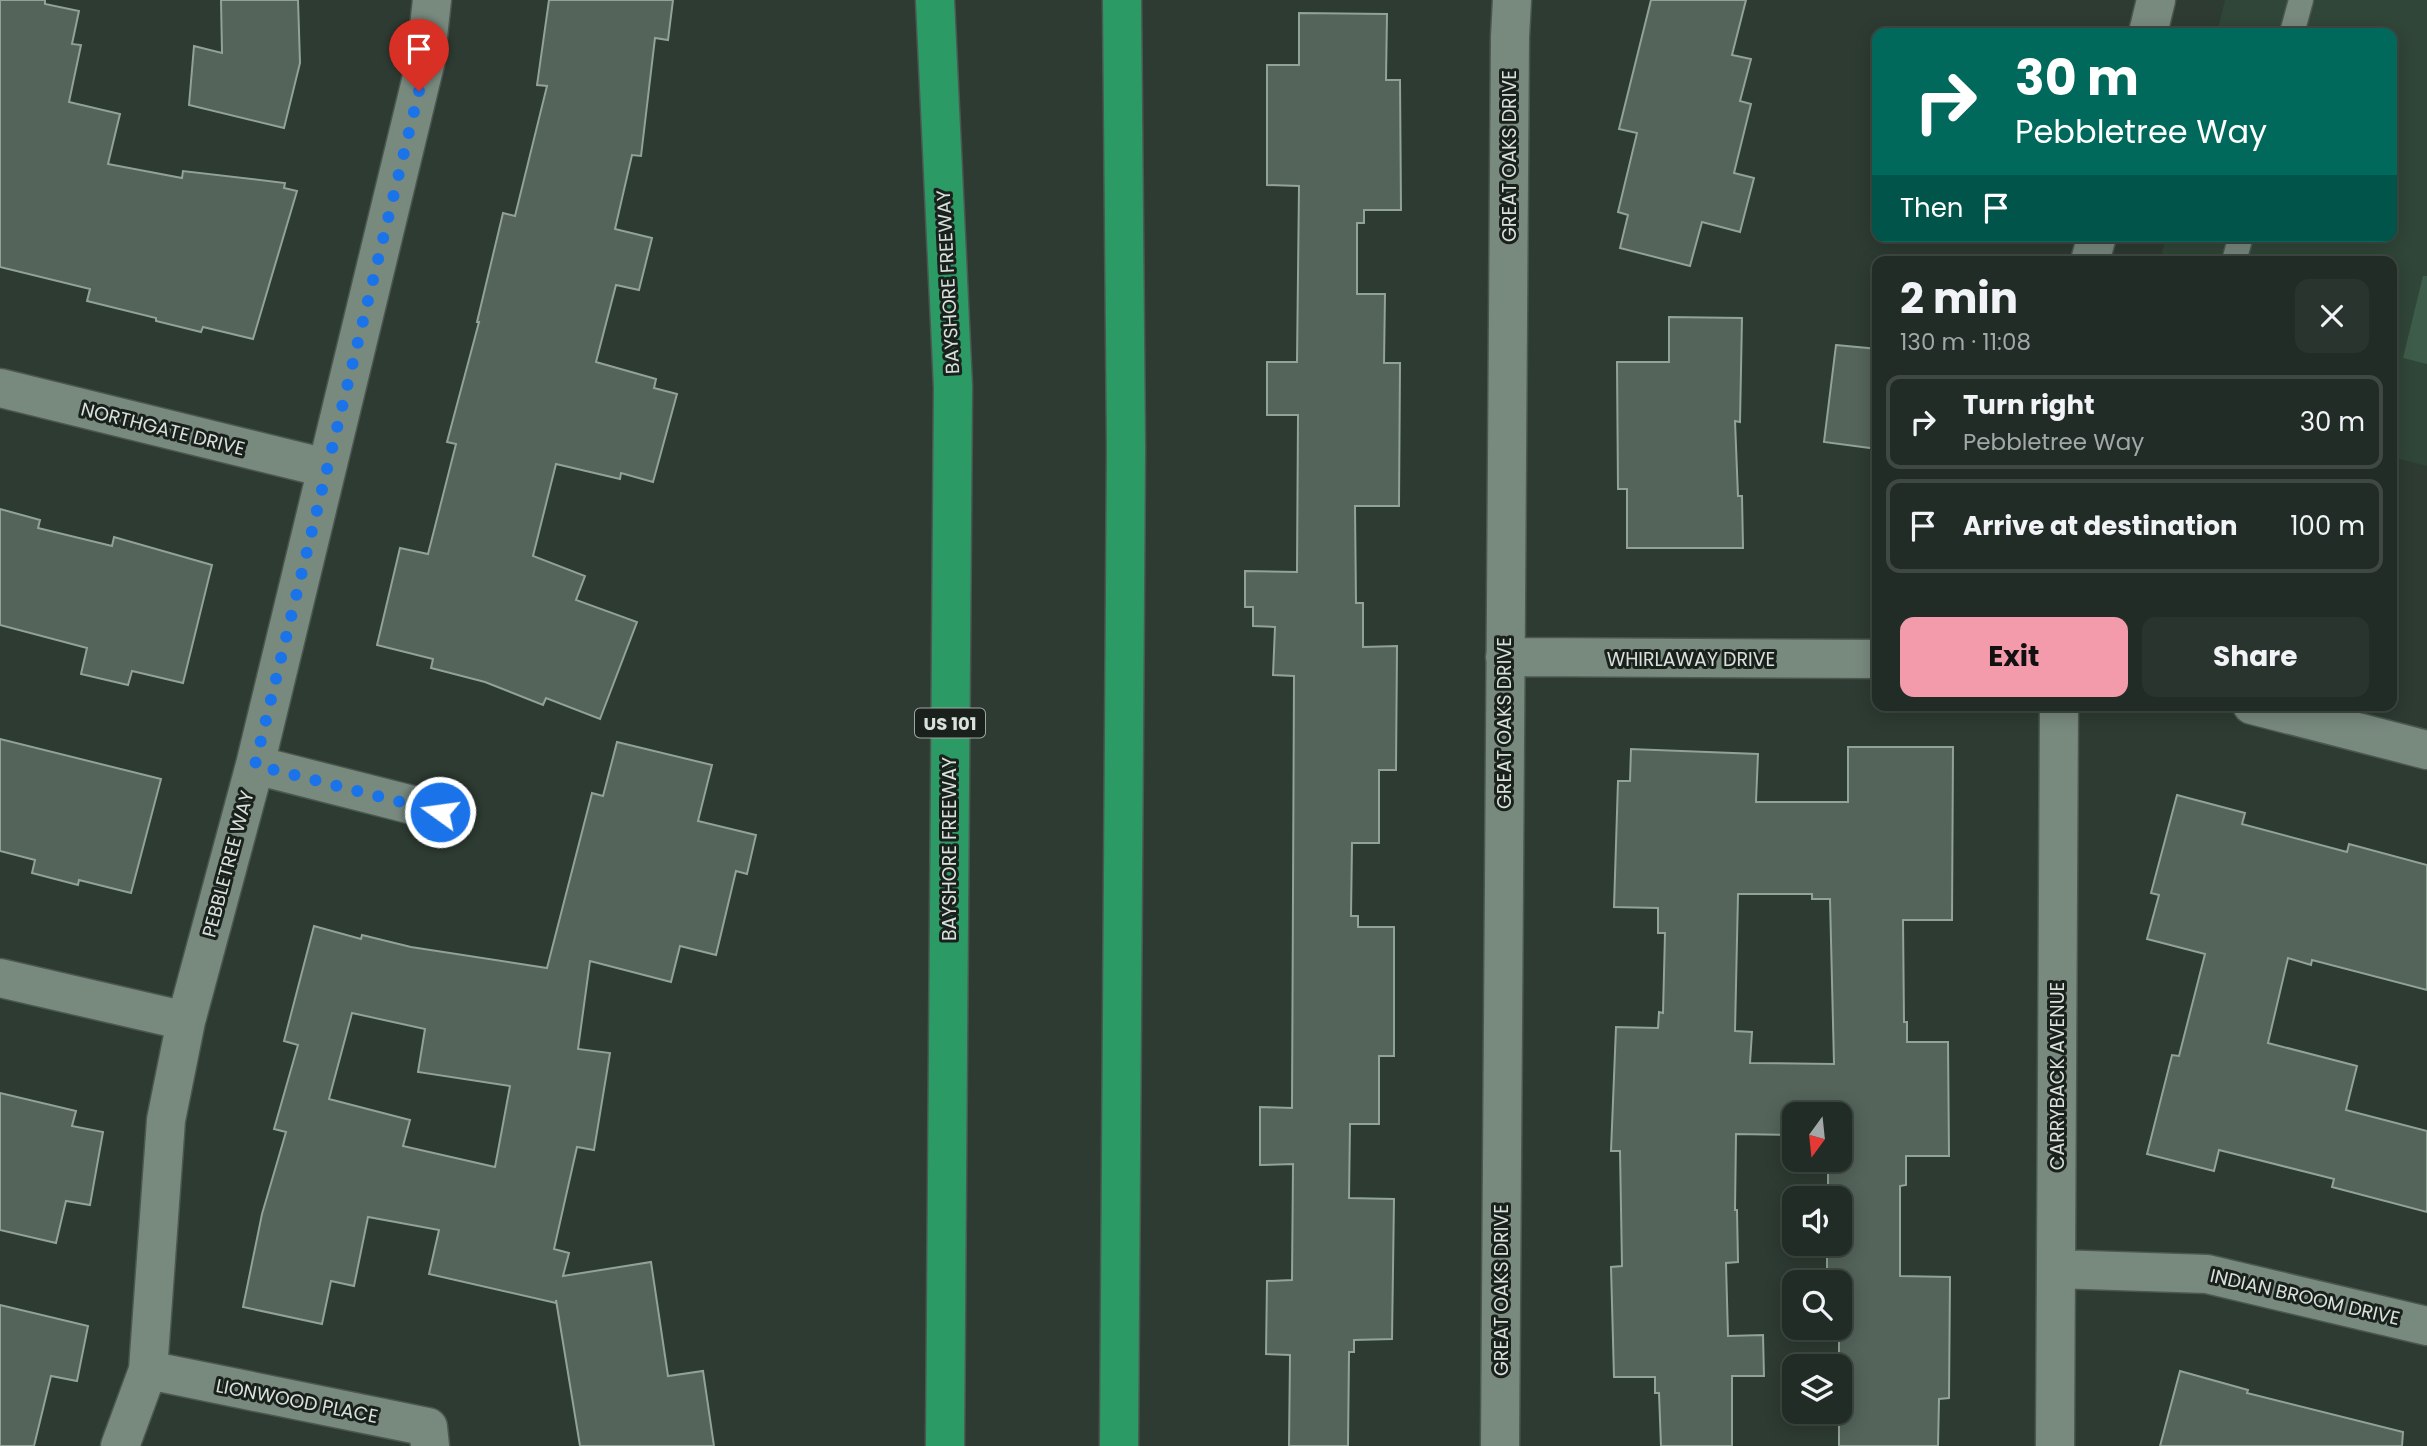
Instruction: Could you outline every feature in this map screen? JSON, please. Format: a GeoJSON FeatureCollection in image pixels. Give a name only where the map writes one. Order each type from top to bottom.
{"type":"FeatureCollection","features":[{"type":"Feature","properties":{"kind":"highway","name":"BAYSHORE FREEWAY"},"geometry":{"type":"LineString","coordinates":[[935,0],[953,387],[945,1446]]}},
{"type":"Feature","properties":{"kind":"highway"},"geometry":{"type":"LineString","coordinates":[[1119,1446],[1126,448],[1122,0]]}},
{"type":"Feature","properties":{"kind":"street","name":"PEBBLETREE WAY"},"geometry":{"type":"LineString","coordinates":[[120,1446],[148,1370],[166,1120],[186,1021],[255,765],[425,64],[432,0]]}},
{"type":"Feature","properties":{"kind":"street","name":"GREAT OAKS DRIVE"},"geometry":{"type":"LineString","coordinates":[[1500,1446],[1509,51],[1513,0]]}},
{"type":"Feature","properties":{"kind":"street"},"geometry":{"type":"LineString","coordinates":[[2149,28],[2156,0]]}},
{"type":"Feature","properties":{"kind":"street","name":"NORTHGATE DRIVE"},"geometry":{"type":"LineString","coordinates":[[0,388],[326,468]]}},
{"type":"Feature","properties":{"kind":"street","name":"WHIRLAWAY DRIVE"},"geometry":{"type":"LineString","coordinates":[[1505,657],[1872,659]]}},
{"type":"Feature","properties":{"kind":"street","name":"CARRYBACK AVENUE"},"geometry":{"type":"LineString","coordinates":[[2055,1446],[2059,711]]}},
{"type":"Feature","properties":{"kind":"street"},"geometry":{"type":"LineString","coordinates":[[2275,711],[2427,750]]}},
{"type":"Feature","properties":{"kind":"street"},"geometry":{"type":"LineString","coordinates":[[255,765],[440,812]]}},
{"type":"Feature","properties":{"kind":"street"},"geometry":{"type":"LineString","coordinates":[[0,978],[186,1021]]}},
{"type":"Feature","properties":{"kind":"street","name":"INDIAN BROOM DRIVE"},"geometry":{"type":"LineString","coordinates":[[2056,1269],[2207,1274],[2427,1326]]}},
{"type":"Feature","properties":{"kind":"street","name":"LIONWOOD PLACE"},"geometry":{"type":"LineString","coordinates":[[148,1370],[428,1427],[430,1446]]}},
{"type":"Feature","properties":{"kind":"lane"},"geometry":{"type":"LineString","coordinates":[[2293,28],[2301,0]]}},
{"type":"Feature","properties":{"kind":"shaded area"},"geometry":{"type":"Polygon","coordinates":[[[2225,0],[2427,0],[2427,466],[2397,458],[2397,256],[2161,256],[2165,242],[2397,242],[2397,28],[2218,28],[2225,0]]]}},
{"type":"Feature","properties":{"kind":"shaded area"},"geometry":{"type":"Polygon","coordinates":[[[2423,276],[2427,276],[2427,364],[2403,358],[2423,276]]]}},
{"type":"Feature","properties":{"kind":"building"},"geometry":{"type":"Polygon","coordinates":[[[0,0],[45,0],[45,4],[79,11],[72,44],[81,45],[69,102],[120,114],[108,164],[182,178],[183,171],[285,183],[284,188],[297,191],[253,339],[203,327],[201,332],[156,321],[156,318],[87,301],[90,289],[0,267],[0,0]]]}},
{"type":"Feature","properties":{"kind":"building"},"geometry":{"type":"Polygon","coordinates":[[[221,0],[298,0],[300,63],[284,128],[189,105],[194,46],[222,53],[221,0]]]}},
{"type":"Feature","properties":{"kind":"building"},"geometry":{"type":"Polygon","coordinates":[[[549,0],[673,0],[668,40],[655,38],[641,156],[632,155],[615,229],[652,238],[639,290],[616,285],[596,362],[656,379],[654,388],[677,394],[653,482],[621,473],[620,479],[556,464],[533,556],[585,576],[576,600],[637,622],[600,719],[546,698],[543,705],[485,682],[431,668],[433,659],[377,645],[400,548],[428,554],[456,444],[447,442],[479,322],[503,213],[515,216],[547,86],[537,85],[549,0]]]}},
{"type":"Feature","properties":{"kind":"building"},"geometry":{"type":"Polygon","coordinates":[[[1651,0],[1746,0],[1732,55],[1751,59],[1740,101],[1751,104],[1734,173],[1754,178],[1740,232],[1702,222],[1690,266],[1620,248],[1628,215],[1618,212],[1637,133],[1619,129],[1651,0]]]}},
{"type":"Feature","properties":{"kind":"building"},"geometry":{"type":"Polygon","coordinates":[[[1299,13],[1387,14],[1386,80],[1400,80],[1401,210],[1364,210],[1364,223],[1357,223],[1357,294],[1385,294],[1384,363],[1400,363],[1399,506],[1355,506],[1356,603],[1363,603],[1363,647],[1397,646],[1396,770],[1379,770],[1379,843],[1352,843],[1351,916],[1358,916],[1358,927],[1394,927],[1394,1056],[1379,1056],[1379,1124],[1350,1124],[1349,1198],[1394,1199],[1392,1339],[1354,1340],[1354,1352],[1349,1352],[1348,1446],[1289,1446],[1290,1355],[1266,1354],[1267,1281],[1292,1280],[1293,1164],[1260,1165],[1260,1107],[1292,1108],[1294,676],[1273,675],[1275,627],[1253,626],[1253,607],[1245,607],[1245,571],[1297,572],[1298,415],[1267,415],[1267,362],[1297,362],[1299,186],[1267,185],[1267,65],[1299,65],[1299,13]]]}},
{"type":"Feature","properties":{"kind":"building"},"geometry":{"type":"Polygon","coordinates":[[[1669,317],[1742,318],[1740,422],[1735,421],[1738,496],[1742,496],[1743,548],[1627,548],[1627,489],[1618,489],[1617,362],[1669,362],[1669,317]]]}},
{"type":"Feature","properties":{"kind":"building"},"geometry":{"type":"Polygon","coordinates":[[[1836,345],[1872,348],[1872,448],[1824,442],[1836,345]]]}},
{"type":"Feature","properties":{"kind":"building"},"geometry":{"type":"Polygon","coordinates":[[[0,509],[40,520],[38,528],[112,546],[114,537],[212,565],[183,683],[132,671],[128,685],[81,674],[87,648],[0,625],[0,509]]]}},
{"type":"Feature","properties":{"kind":"building"},"geometry":{"type":"Polygon","coordinates":[[[0,739],[161,779],[131,893],[79,880],[78,885],[32,873],[35,860],[0,851],[0,739]]]}},
{"type":"Feature","properties":{"kind":"building"},"geometry":{"type":"Polygon","coordinates":[[[617,742],[712,765],[698,821],[756,835],[747,874],[736,871],[716,955],[680,946],[671,982],[590,961],[578,1049],[610,1053],[594,1150],[577,1147],[554,1249],[569,1253],[563,1276],[651,1262],[668,1376],[703,1371],[714,1446],[580,1446],[556,1300],[556,1303],[429,1274],[439,1230],[368,1217],[354,1286],[331,1281],[322,1324],[243,1307],[262,1214],[286,1132],[274,1129],[298,1045],[284,1041],[314,926],[361,939],[362,935],[411,947],[547,968],[592,793],[603,796],[617,742]],[[352,1013],[329,1099],[410,1120],[403,1146],[495,1167],[510,1086],[418,1072],[425,1029],[352,1013]]]}},
{"type":"Feature","properties":{"kind":"building"},"geometry":{"type":"Polygon","coordinates":[[[1848,747],[1953,747],[1952,920],[1903,920],[1904,1022],[1907,1022],[1907,1042],[1948,1042],[1949,1156],[1906,1156],[1906,1185],[1900,1186],[1900,1276],[1950,1277],[1949,1398],[1939,1399],[1938,1446],[1839,1446],[1839,1424],[1852,1424],[1852,1354],[1839,1354],[1839,1340],[1852,1340],[1852,1270],[1827,1270],[1827,1256],[1852,1256],[1852,1186],[1828,1186],[1828,1172],[1852,1172],[1852,1102],[1782,1102],[1782,1135],[1736,1134],[1735,1210],[1738,1262],[1726,1263],[1728,1336],[1763,1335],[1764,1376],[1732,1376],[1732,1446],[1661,1446],[1659,1393],[1655,1393],[1655,1377],[1614,1377],[1611,1267],[1622,1266],[1620,1151],[1611,1151],[1616,1027],[1658,1028],[1659,1012],[1663,1013],[1665,933],[1658,933],[1658,908],[1614,907],[1618,781],[1630,781],[1631,749],[1758,754],[1756,802],[1848,802],[1848,747]],[[1738,894],[1735,1031],[1752,1032],[1750,1063],[1834,1064],[1830,899],[1812,899],[1812,894],[1738,894]]]}},
{"type":"Feature","properties":{"kind":"building"},"geometry":{"type":"Polygon","coordinates":[[[2177,795],[2245,813],[2242,824],[2347,852],[2349,844],[2427,865],[2427,990],[2312,960],[2311,965],[2288,958],[2268,1043],[2357,1066],[2346,1110],[2427,1131],[2427,1212],[2332,1187],[2334,1179],[2219,1150],[2214,1171],[2147,1154],[2172,1055],[2179,1056],[2205,954],[2147,939],[2159,895],[2151,893],[2177,795]]]}},
{"type":"Feature","properties":{"kind":"building"},"geometry":{"type":"Polygon","coordinates":[[[0,1093],[76,1111],[72,1126],[103,1132],[90,1205],[66,1201],[56,1243],[0,1230],[0,1093]]]}},
{"type":"Feature","properties":{"kind":"building"},"geometry":{"type":"Polygon","coordinates":[[[0,1305],[88,1326],[77,1381],[51,1376],[34,1446],[0,1446],[0,1305]]]}},
{"type":"Feature","properties":{"kind":"building"},"geometry":{"type":"Polygon","coordinates":[[[2180,1371],[2248,1390],[2247,1393],[2403,1432],[2402,1446],[2160,1446],[2180,1371]]]}},
{"type":"Feature","properties":{"kind":"route"},"geometry":{"type":"LineString","coordinates":[[419,91],[255,765],[440,812]]}}]}
